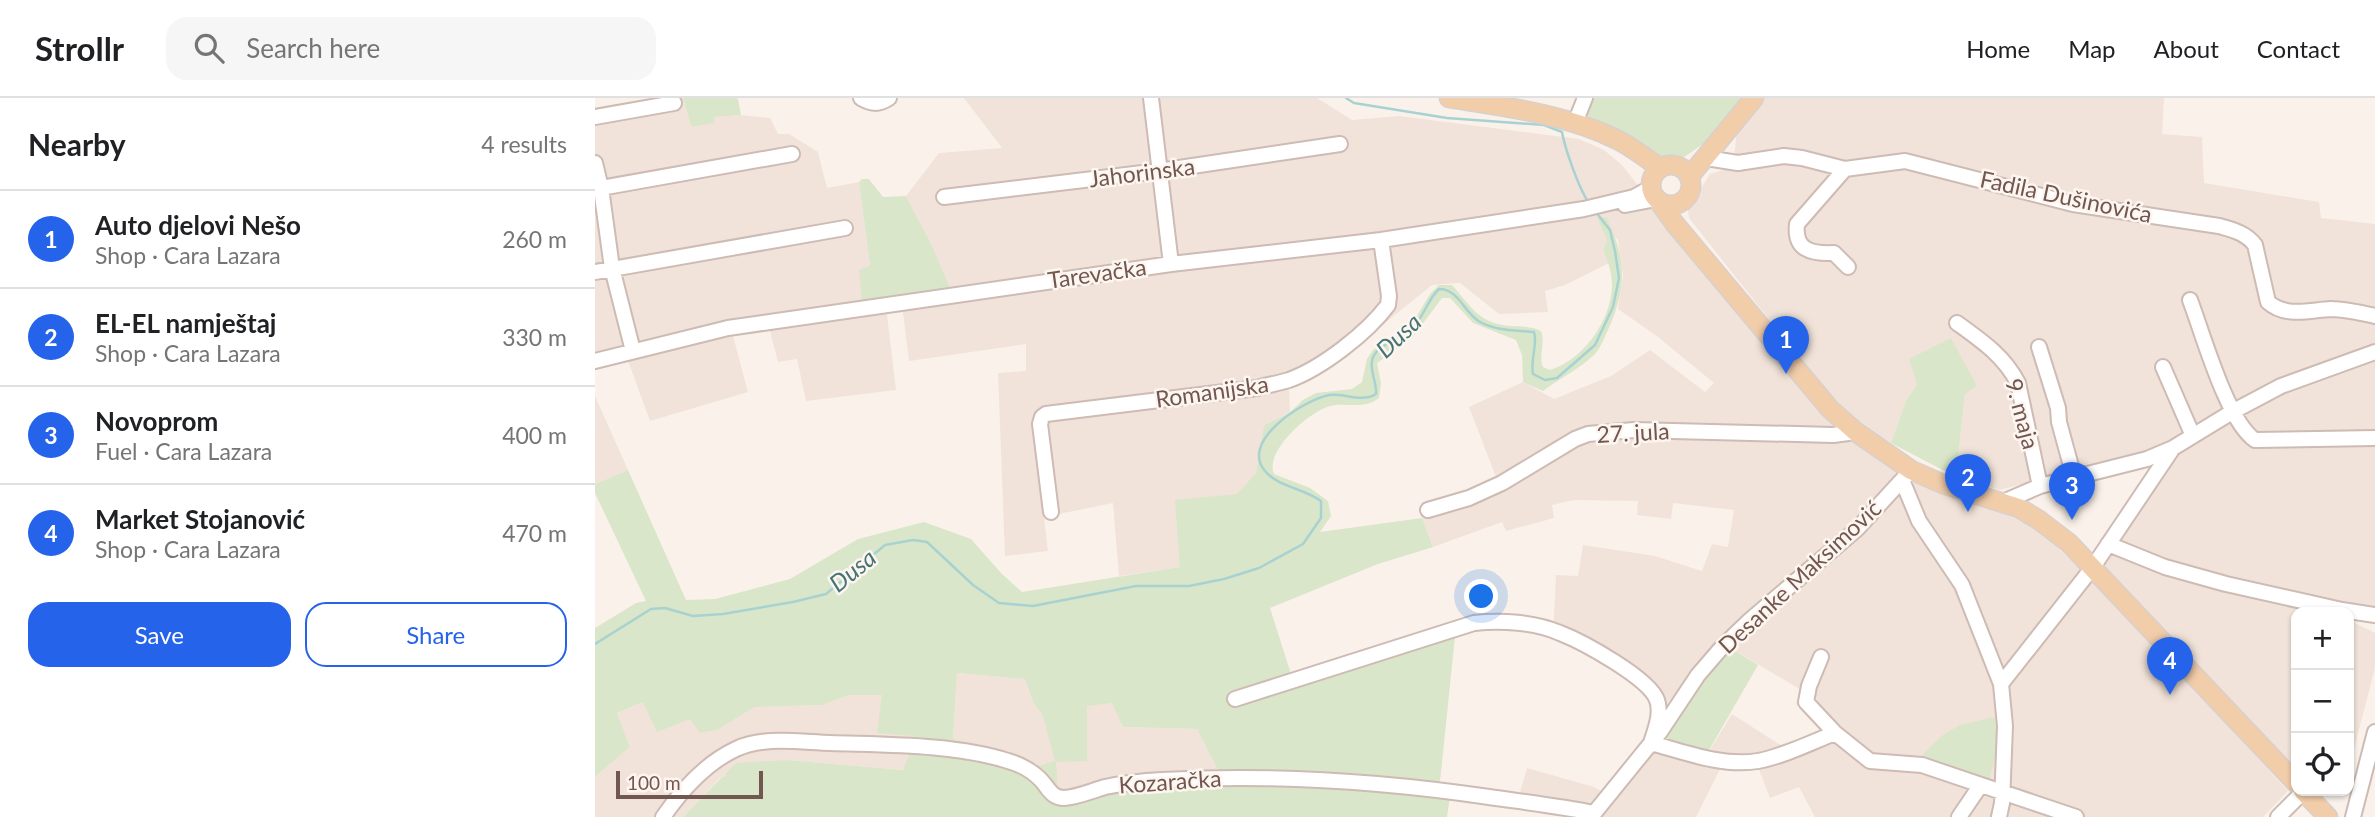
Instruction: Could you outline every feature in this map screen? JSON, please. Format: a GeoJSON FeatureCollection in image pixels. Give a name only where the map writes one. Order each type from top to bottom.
{"type":"FeatureCollection","features":[{"type":"Feature","properties":{"kind":"main road"},"geometry":{"type":"LineString","coordinates":[[1448,98],[1497,102],[1575,123],[1604,134],[1663,183],[1690,190],[1681,206],[1682,220],[1694,244]]}},
{"type":"Feature","properties":{"kind":"main road"},"geometry":{"type":"LineString","coordinates":[[1663,183],[1706,158],[1751,102]]}},
{"type":"Feature","properties":{"kind":"main road"},"geometry":{"type":"LineString","coordinates":[[1663,183],[1731,128]]}},
{"type":"Feature","properties":{"kind":"main road"},"geometry":{"type":"LineString","coordinates":[[1663,183],[1672,205],[1683,201]]}},
{"type":"Feature","properties":{"kind":"main road"},"geometry":{"type":"LineString","coordinates":[[1663,183],[1675,224],[1830,409],[1906,475],[2003,502],[2039,520],[2093,566],[2291,778]]}},
{"type":"Feature","properties":{"kind":"main road"},"geometry":{"type":"LineString","coordinates":[[2309,796],[2328,817]]}},
{"type":"Feature","properties":{"kind":"street"},"geometry":{"type":"LineString","coordinates":[[862,98],[871,104],[889,98]]}},
{"type":"Feature","properties":{"kind":"street"},"geometry":{"type":"LineString","coordinates":[[1151,98],[1171,264]]}},
{"type":"Feature","properties":{"kind":"street"},"geometry":{"type":"LineString","coordinates":[[1575,123],[1585,98]]}},
{"type":"Feature","properties":{"kind":"street"},"geometry":{"type":"LineString","coordinates":[[595,117],[674,103]]}},
{"type":"Feature","properties":{"kind":"street","name":"Jahorinska"},"geometry":{"type":"LineString","coordinates":[[944,197],[1159,172],[1340,144]]}},
{"type":"Feature","properties":{"kind":"street"},"geometry":{"type":"LineString","coordinates":[[598,188],[792,154]]}},
{"type":"Feature","properties":{"kind":"street","name":"Fadila Dušinovića"},"geometry":{"type":"LineString","coordinates":[[1706,158],[1738,163],[1784,156],[1845,169],[1905,161],[2073,204],[2219,226],[2250,237],[2255,245],[2268,302],[2274,308],[2302,313],[2332,309],[2375,316]]}},
{"type":"Feature","properties":{"kind":"street"},"geometry":{"type":"LineString","coordinates":[[595,163],[612,268],[633,351]]}},
{"type":"Feature","properties":{"kind":"street"},"geometry":{"type":"LineString","coordinates":[[1845,169],[1797,224],[1795,235],[1809,252],[1833,253],[1848,267]]}},
{"type":"Feature","properties":{"kind":"street","name":"Tarevačka"},"geometry":{"type":"LineString","coordinates":[[595,361],[729,328],[1171,264],[1381,240],[1593,207],[1633,197],[1663,183]]}},
{"type":"Feature","properties":{"kind":"street"},"geometry":{"type":"LineString","coordinates":[[595,272],[845,228]]}},
{"type":"Feature","properties":{"kind":"street","name":"Romanijska"},"geometry":{"type":"LineString","coordinates":[[1051,512],[1040,425],[1042,417],[1046,414],[1257,388],[1289,380],[1323,362],[1348,344],[1388,305],[1381,240]]}},
{"type":"Feature","properties":{"kind":"street"},"geometry":{"type":"LineString","coordinates":[[2190,300],[2232,412],[2247,435],[2255,440],[2375,438]]}},
{"type":"Feature","properties":{"kind":"street","name":"9. maja"},"geometry":{"type":"LineString","coordinates":[[1957,323],[1992,348],[2018,383],[2040,486]]}},
{"type":"Feature","properties":{"kind":"street"},"geometry":{"type":"LineString","coordinates":[[2039,347],[2058,408],[2059,422],[2074,477]]}},
{"type":"Feature","properties":{"kind":"street"},"geometry":{"type":"LineString","coordinates":[[2003,502],[2040,486],[2147,459],[2173,448],[2281,386],[2375,352]]}},
{"type":"Feature","properties":{"kind":"street"},"geometry":{"type":"LineString","coordinates":[[2163,367],[2193,436]]}},
{"type":"Feature","properties":{"kind":"street","name":"27. jula"},"geometry":{"type":"LineString","coordinates":[[1428,510],[1469,498],[1502,483],[1588,434],[1633,430],[1833,435],[1856,432]]}},
{"type":"Feature","properties":{"kind":"street"},"geometry":{"type":"LineString","coordinates":[[2001,684],[2093,566],[2173,448]]}},
{"type":"Feature","properties":{"kind":"street"},"geometry":{"type":"LineString","coordinates":[[1906,475],[1919,521],[1962,585],[2001,684],[2005,726],[1999,817]]}},
{"type":"Feature","properties":{"kind":"street","name":"Desanke Maksimović"},"geometry":{"type":"LineString","coordinates":[[1592,815],[1651,743],[1698,675],[1723,646],[1857,529],[1906,475]]}},
{"type":"Feature","properties":{"kind":"street"},"geometry":{"type":"LineString","coordinates":[[2108,544],[2165,567],[2325,607]]}},
{"type":"Feature","properties":{"kind":"street"},"geometry":{"type":"LineString","coordinates":[[2354,613],[2375,615]]}},
{"type":"Feature","properties":{"kind":"street"},"geometry":{"type":"LineString","coordinates":[[2354,615],[2375,624]]}},
{"type":"Feature","properties":{"kind":"street","name":"Desanke Maksimović"},"geometry":{"type":"LineString","coordinates":[[1235,699],[1475,623],[1490,621],[1524,624],[1560,632],[1628,670],[1650,690],[1658,701],[1659,713],[1651,743]]}},
{"type":"Feature","properties":{"kind":"street"},"geometry":{"type":"LineString","coordinates":[[1821,657],[1809,686],[1806,702],[1835,733],[1870,761],[1922,765],[2075,817]]}},
{"type":"Feature","properties":{"kind":"street"},"geometry":{"type":"LineString","coordinates":[[2353,817],[2375,732]]}},
{"type":"Feature","properties":{"kind":"street"},"geometry":{"type":"LineString","coordinates":[[1651,743],[1705,757],[1756,761],[1772,758],[1835,733]]}},
{"type":"Feature","properties":{"kind":"street","name":"Kozaračka"},"geometry":{"type":"LineString","coordinates":[[663,817],[692,781],[725,756],[750,744],[784,742],[906,746],[994,757],[1028,771],[1040,779],[1053,795],[1060,798],[1079,796],[1101,788],[1132,782],[1265,776],[1397,785],[1592,815]]}},
{"type":"Feature","properties":{"kind":"street"},"geometry":{"type":"LineString","coordinates":[[1959,817],[1980,786]]}},
{"type":"Feature","properties":{"kind":"street"},"geometry":{"type":"LineString","coordinates":[[2278,817],[2299,796]]}},
{"type":"Feature","properties":{"kind":"shaded area"},"geometry":{"type":"Polygon","coordinates":[[[683,98],[691,127],[713,117],[741,115],[770,118],[778,134],[789,134],[818,152],[827,188],[859,182],[870,267],[862,300],[885,298],[896,390],[806,401],[797,359],[778,362],[770,331],[733,336],[748,392],[650,421],[628,361],[595,370],[595,112],[683,98]]]}},
{"type":"Feature","properties":{"kind":"shaded area"},"geometry":{"type":"Polygon","coordinates":[[[964,98],[1317,98],[1352,120],[1399,116],[1579,139],[1604,150],[1622,165],[1823,415],[1901,474],[1860,523],[1727,632],[1666,705],[1650,703],[1633,682],[1553,635],[1556,575],[1578,576],[1583,545],[1655,556],[1702,571],[1712,544],[1728,547],[1734,510],[1673,503],[1671,519],[1637,515],[1638,501],[1574,500],[1552,505],[1554,518],[1506,531],[1502,522],[1433,547],[1422,518],[1501,490],[1469,407],[1523,382],[1554,399],[1611,376],[1650,350],[1705,392],[1714,383],[1658,337],[1618,309],[1623,275],[1618,240],[1597,218],[1607,241],[1603,249],[1609,263],[1565,285],[1545,291],[1548,312],[1499,314],[1460,283],[1432,285],[1354,348],[1308,380],[1289,387],[1290,412],[1264,425],[1256,473],[1181,567],[1119,576],[1113,503],[1044,517],[1048,551],[1005,556],[998,373],[1026,371],[1026,344],[909,361],[901,296],[930,242],[906,196],[939,153],[1002,148],[964,98]]]}},
{"type":"Feature","properties":{"kind":"shaded area"},"geometry":{"type":"Polygon","coordinates":[[[1764,98],[2164,98],[2162,134],[2202,137],[2204,183],[2319,202],[2321,218],[2375,224],[2375,608],[2226,578],[2164,559],[2119,540],[2182,450],[2140,455],[1999,490],[1956,477],[1965,394],[1917,384],[1906,401],[1891,443],[1858,423],[1817,380],[1689,218],[1688,210],[1710,174],[1733,167],[1737,131],[1764,98]]]}},
{"type":"Feature","properties":{"kind":"shaded area"},"geometry":{"type":"Polygon","coordinates":[[[595,396],[628,470],[595,484],[595,396]]]}},
{"type":"Feature","properties":{"kind":"shaded area"},"geometry":{"type":"Polygon","coordinates":[[[1909,479],[1996,510],[2024,522],[2046,536],[2131,620],[2288,791],[2263,817],[1815,817],[1799,787],[1770,798],[1758,767],[1831,739],[1796,704],[1801,690],[1729,647],[1909,479]]]}},
{"type":"Feature","properties":{"kind":"shaded area"},"geometry":{"type":"Polygon","coordinates":[[[2110,552],[2208,587],[2299,607],[2291,607],[2291,768],[2100,564],[2110,552]]]}},
{"type":"Feature","properties":{"kind":"shaded area"},"geometry":{"type":"Polygon","coordinates":[[[2354,622],[2375,633],[2375,668],[2354,749],[2354,622]]]}},
{"type":"Feature","properties":{"kind":"shaded area"},"geometry":{"type":"Polygon","coordinates":[[[957,673],[1025,679],[1033,702],[1043,716],[1056,761],[1087,705],[1113,703],[1123,727],[1197,729],[1219,772],[1117,777],[1091,782],[1068,793],[1058,794],[1035,767],[953,740],[957,673]]]}},
{"type":"Feature","properties":{"kind":"shaded area"},"geometry":{"type":"Polygon","coordinates":[[[849,695],[882,695],[913,736],[904,770],[787,760],[720,778],[683,817],[595,817],[595,777],[630,747],[617,713],[643,702],[719,729],[755,707],[822,705],[849,695]]]}},
{"type":"Feature","properties":{"kind":"shaded area"},"geometry":{"type":"Polygon","coordinates":[[[1732,714],[1785,748],[1722,765],[1696,817],[1598,817],[1650,752],[1663,751],[1703,761],[1732,714]]]}},
{"type":"Feature","properties":{"kind":"shaded area"},"geometry":{"type":"Polygon","coordinates":[[[1527,768],[1601,791],[1591,811],[1519,796],[1527,768]]]}},
{"type":"Feature","properties":{"kind":"green space"},"geometry":{"type":"Polygon","coordinates":[[[683,98],[736,98],[741,115],[714,117],[714,123],[691,127],[683,98]]]}},
{"type":"Feature","properties":{"kind":"green space"},"geometry":{"type":"Polygon","coordinates":[[[1593,98],[1742,99],[1703,144],[1683,158],[1657,160],[1633,138],[1584,114],[1593,98]]]}},
{"type":"Feature","properties":{"kind":"green space"},"geometry":{"type":"Polygon","coordinates":[[[869,179],[883,197],[906,196],[951,290],[862,301],[859,270],[870,266],[859,182],[869,179]]]}},
{"type":"Feature","properties":{"kind":"green space"},"geometry":{"type":"Polygon","coordinates":[[[1606,217],[1618,246],[1621,287],[1614,315],[1602,342],[1595,354],[1583,364],[1543,391],[1523,382],[1522,355],[1516,340],[1473,323],[1450,298],[1442,298],[1413,337],[1377,363],[1381,383],[1379,398],[1367,404],[1336,405],[1321,409],[1291,433],[1276,454],[1274,474],[1310,488],[1328,501],[1331,516],[1320,532],[1422,518],[1433,547],[1378,564],[1270,608],[1291,674],[1456,627],[1440,782],[1287,770],[1219,772],[1197,729],[1123,727],[1112,703],[1087,706],[1087,761],[1056,762],[1058,794],[1115,787],[1265,781],[1450,797],[1447,817],[683,817],[736,763],[787,760],[903,770],[911,751],[913,736],[877,733],[882,695],[849,695],[822,705],[755,707],[719,729],[700,733],[690,719],[657,732],[643,702],[617,713],[630,747],[595,777],[595,628],[636,603],[646,601],[595,493],[595,484],[628,470],[686,600],[715,599],[790,579],[858,539],[924,522],[971,539],[1022,592],[1180,567],[1175,500],[1237,494],[1256,473],[1264,425],[1289,413],[1303,400],[1316,393],[1352,389],[1362,382],[1367,359],[1373,350],[1412,324],[1430,294],[1439,285],[1452,285],[1472,308],[1490,322],[1541,331],[1543,367],[1550,370],[1573,358],[1601,325],[1610,299],[1611,276],[1603,249],[1607,241],[1597,218],[1606,217]],[[957,673],[953,739],[1004,752],[1035,767],[1055,761],[1043,716],[1033,702],[1025,679],[957,673]]]}},
{"type":"Feature","properties":{"kind":"green space"},"geometry":{"type":"Polygon","coordinates":[[[1951,338],[1977,386],[1965,394],[1956,477],[1891,443],[1906,401],[1917,384],[1909,359],[1951,338]]]}},
{"type":"Feature","properties":{"kind":"green space"},"geometry":{"type":"Polygon","coordinates":[[[1729,647],[1758,665],[1708,752],[1667,741],[1665,732],[1707,672],[1729,647]]]}},
{"type":"Feature","properties":{"kind":"green space"},"geometry":{"type":"Polygon","coordinates":[[[1995,717],[1997,749],[1989,781],[1917,760],[1943,735],[1960,725],[1995,717]]]}},
{"type":"Feature","properties":{"kind":"waterway","name":"Dusa"},"geometry":{"type":"LineString","coordinates":[[1346,98],[1354,103],[1447,118],[1544,125],[1562,132],[1573,169],[1589,203]]}},
{"type":"Feature","properties":{"kind":"waterway","name":"Dusa"},"geometry":{"type":"LineString","coordinates":[[595,644],[651,609],[665,608],[693,616],[723,614],[826,594],[885,545],[913,540],[927,542],[973,585],[999,603],[1033,606],[1136,586],[1189,586],[1259,568],[1303,544],[1321,518],[1321,501],[1277,481],[1265,471],[1259,459],[1267,435],[1291,413],[1318,398],[1329,395],[1365,398],[1376,394],[1372,365],[1374,356],[1382,347],[1415,326],[1439,289],[1452,293],[1474,318],[1486,325],[1534,332],[1533,374],[1545,380],[1557,378],[1595,345],[1613,307],[1619,278],[1610,230],[1595,211]]}},
{"type":"Feature","properties":{"kind":"place","name":"Auto djelovi Nešo"},"geometry":{"type":"Point","coordinates":[1786,374]}},
{"type":"Feature","properties":{"kind":"place","name":"EL-EL namještaj"},"geometry":{"type":"Point","coordinates":[1968,512]}},
{"type":"Feature","properties":{"kind":"place","name":"Novoprom"},"geometry":{"type":"Point","coordinates":[2072,520]}},
{"type":"Feature","properties":{"kind":"place","name":"Market Stojanović"},"geometry":{"type":"Point","coordinates":[2170,695]}}]}
